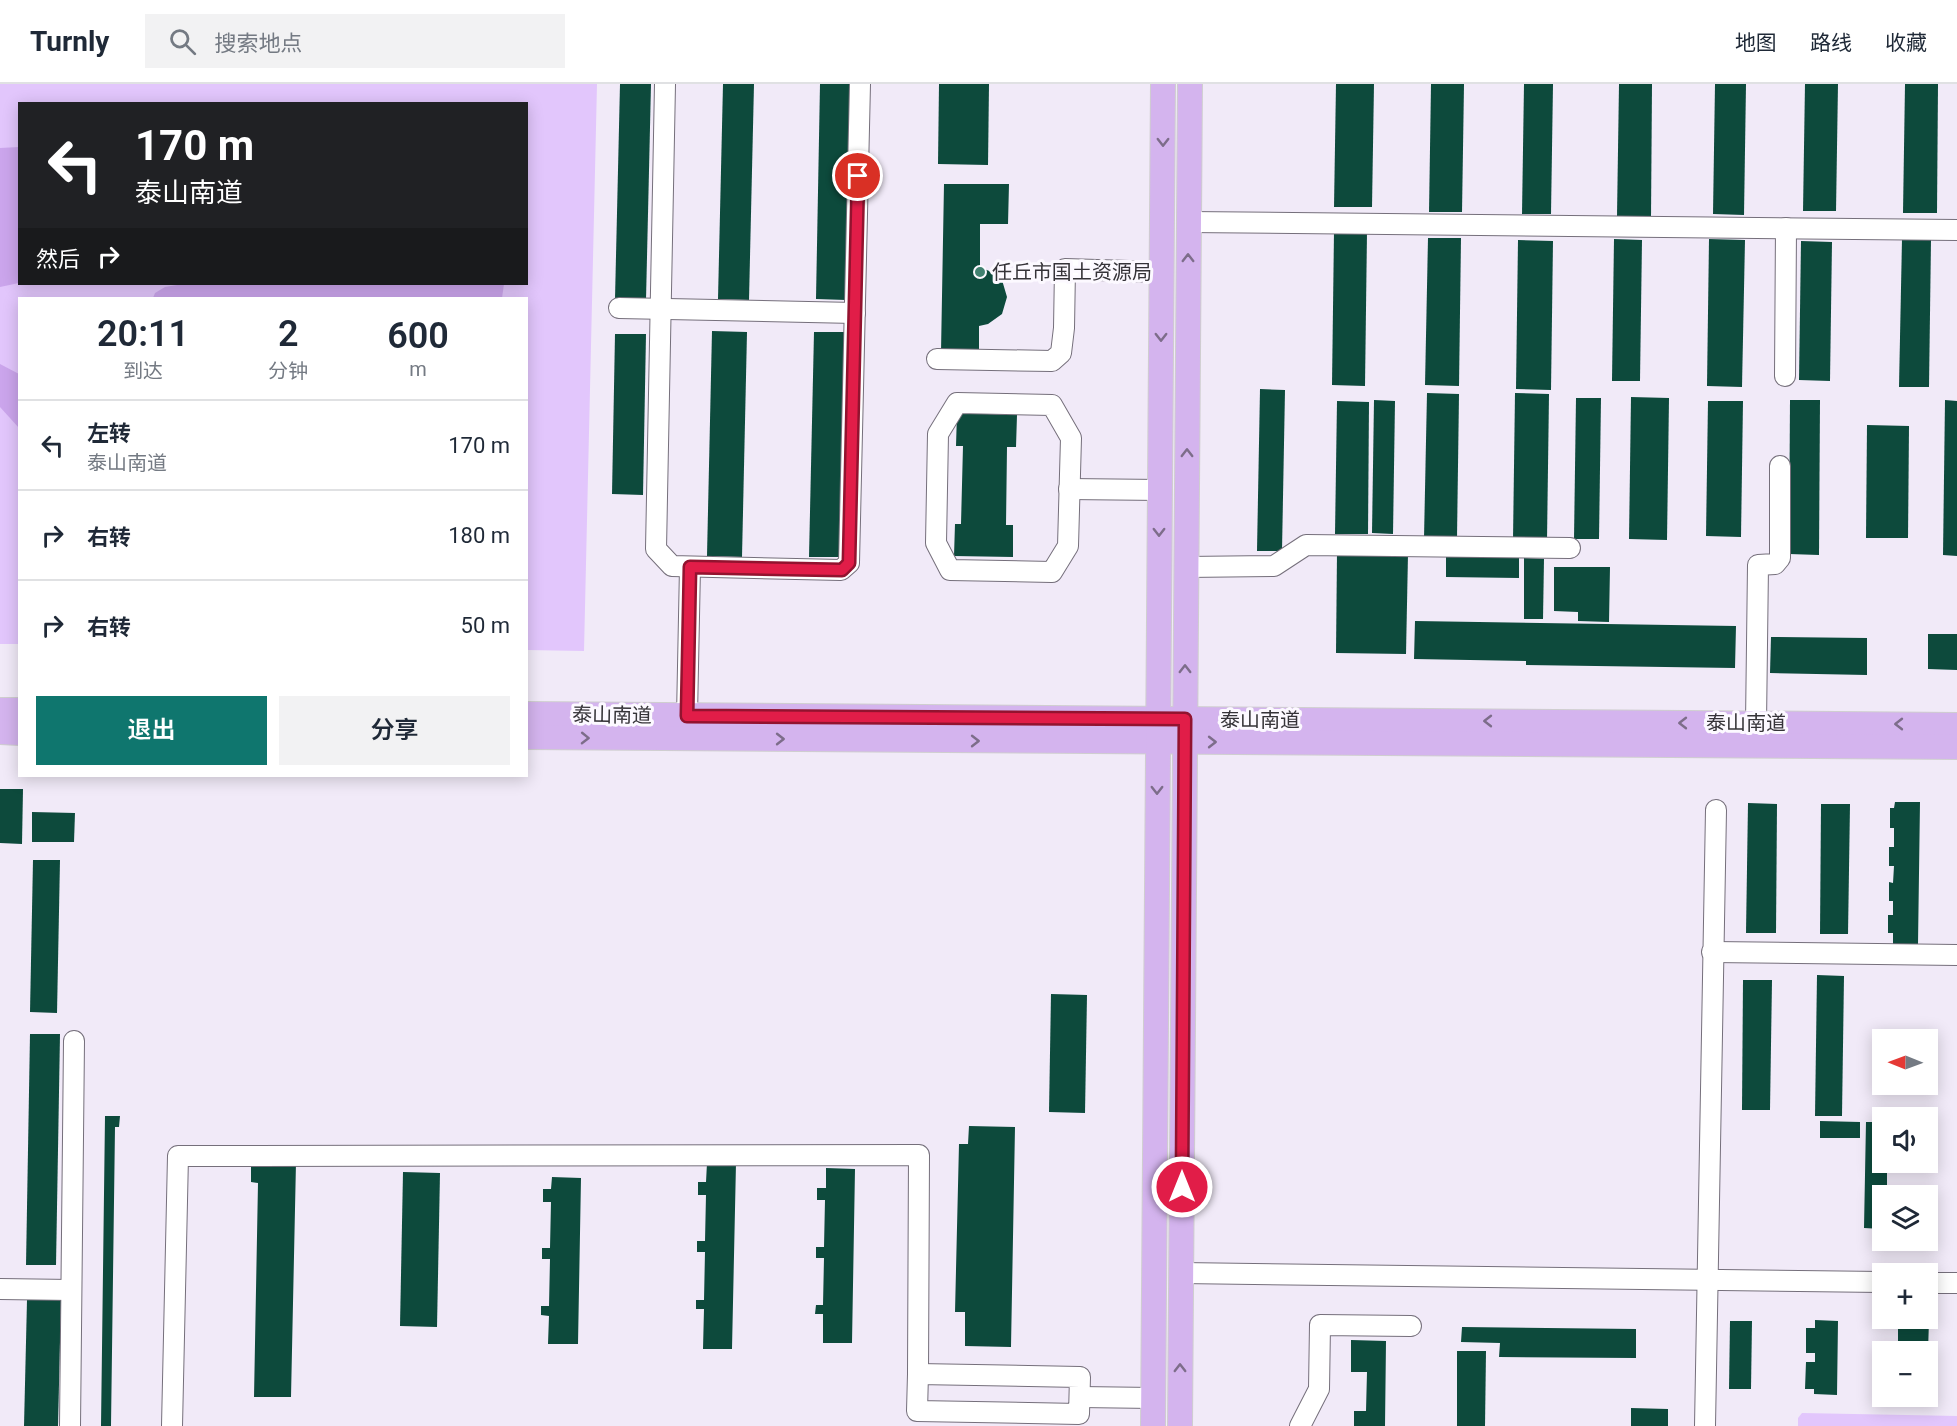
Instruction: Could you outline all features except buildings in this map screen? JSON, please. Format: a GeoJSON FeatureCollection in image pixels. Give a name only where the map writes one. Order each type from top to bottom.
{"type":"FeatureCollection","features":[{"type":"Feature","properties":{"kind":"main road"},"geometry":{"type":"LineString","coordinates":[[1153,1426],[1163,84]]}},
{"type":"Feature","properties":{"kind":"main road"},"geometry":{"type":"LineString","coordinates":[[1180,1426],[1190,84]]}},
{"type":"Feature","properties":{"kind":"main road"},"geometry":{"type":"LineString","coordinates":[[0,710],[18,710]]}},
{"type":"Feature","properties":{"kind":"main road","name":"泰山南道"},"geometry":{"type":"LineString","coordinates":[[528,714],[687,716],[1185,731],[1957,747]]}},
{"type":"Feature","properties":{"kind":"main road","name":"泰山南道"},"geometry":{"type":"LineString","coordinates":[[1185,731],[1756,723],[1957,724]]}},
{"type":"Feature","properties":{"kind":"main road","name":"泰山南道"},"geometry":{"type":"LineString","coordinates":[[528,737],[1158,730]]}},
{"type":"Feature","properties":{"kind":"main road"},"geometry":{"type":"LineString","coordinates":[[0,732],[18,733]]}},
{"type":"Feature","properties":{"kind":"lane"},"geometry":{"type":"LineString","coordinates":[[666,84],[656,549],[672,566],[842,570],[849,563],[860,84]]}},
{"type":"Feature","properties":{"kind":"lane"},"geometry":{"type":"LineString","coordinates":[[1188,222],[1957,230]]}},
{"type":"Feature","properties":{"kind":"lane"},"geometry":{"type":"LineString","coordinates":[[1785,376],[1786,228]]}},
{"type":"Feature","properties":{"kind":"lane"},"geometry":{"type":"LineString","coordinates":[[936,359],[1052,361],[1061,353],[1064,328],[1065,269],[1161,272]]}},
{"type":"Feature","properties":{"kind":"lane"},"geometry":{"type":"LineString","coordinates":[[619,308],[855,313]]}},
{"type":"Feature","properties":{"kind":"lane"},"geometry":{"type":"LineString","coordinates":[[957,403],[1052,405],[1071,438],[1069,489],[1068,546],[1052,572],[950,570],[936,543],[938,434],[957,403]]}},
{"type":"Feature","properties":{"kind":"lane"},"geometry":{"type":"LineString","coordinates":[[1756,723],[1758,565],[1774,564],[1780,558],[1780,466]]}},
{"type":"Feature","properties":{"kind":"lane"},"geometry":{"type":"LineString","coordinates":[[1069,489],[1160,490]]}},
{"type":"Feature","properties":{"kind":"lane"},"geometry":{"type":"LineString","coordinates":[[1186,567],[1274,566],[1306,545],[1570,548]]}},
{"type":"Feature","properties":{"kind":"lane"},"geometry":{"type":"LineString","coordinates":[[687,716],[690,567]]}},
{"type":"Feature","properties":{"kind":"lane"},"geometry":{"type":"LineString","coordinates":[[1705,1426],[1716,810]]}},
{"type":"Feature","properties":{"kind":"lane"},"geometry":{"type":"LineString","coordinates":[[1713,952],[1957,955]]}},
{"type":"Feature","properties":{"kind":"lane"},"geometry":{"type":"LineString","coordinates":[[70,1426],[74,1041]]}},
{"type":"Feature","properties":{"kind":"lane"},"geometry":{"type":"LineString","coordinates":[[172,1426],[178,1156],[919,1155],[917,1418],[1079,1414],[1080,1377],[918,1374]]}},
{"type":"Feature","properties":{"kind":"lane"},"geometry":{"type":"LineString","coordinates":[[1181,1273],[1872,1282]]}},
{"type":"Feature","properties":{"kind":"lane"},"geometry":{"type":"LineString","coordinates":[[1938,1283],[1957,1283]]}},
{"type":"Feature","properties":{"kind":"lane"},"geometry":{"type":"LineString","coordinates":[[0,1289],[71,1290]]}},
{"type":"Feature","properties":{"kind":"lane"},"geometry":{"type":"LineString","coordinates":[[1300,1426],[1319,1389],[1320,1325],[1411,1326]]}},
{"type":"Feature","properties":{"kind":"lane"},"geometry":{"type":"LineString","coordinates":[[1080,1397],[1153,1398]]}},
{"type":"Feature","properties":{"kind":"shaded area"},"geometry":{"type":"Polygon","coordinates":[[[0,84],[597,84],[584,651],[528,650],[528,297],[18,297],[18,644],[0,644],[0,84]]]}},
{"type":"Feature","properties":{"kind":"shaded area"},"geometry":{"type":"Polygon","coordinates":[[[18,147],[18,283],[0,287],[0,148],[18,147]]]}},
{"type":"Feature","properties":{"kind":"shaded area"},"geometry":{"type":"Polygon","coordinates":[[[177,285],[504,285],[502,297],[153,297],[155,293],[165,287],[177,285]]]}},
{"type":"Feature","properties":{"kind":"shaded area"},"geometry":{"type":"Polygon","coordinates":[[[0,364],[18,373],[18,427],[0,407],[0,364]]]}},
{"type":"Feature","properties":{"kind":"shaded area"},"geometry":{"type":"Polygon","coordinates":[[[1802,1413],[1957,1416],[1957,1426],[1798,1426],[1798,1418],[1802,1413]]]}},
{"type":"Feature","properties":{"kind":"place","name":"任丘市国土资源局"},"geometry":{"type":"Point","coordinates":[980,272]}},
{"type":"Feature","properties":{"kind":"route"},"geometry":{"type":"LineString","coordinates":[[858,176],[849,563],[842,570],[690,567],[687,716],[1185,719],[1182,1187]]}}]}
